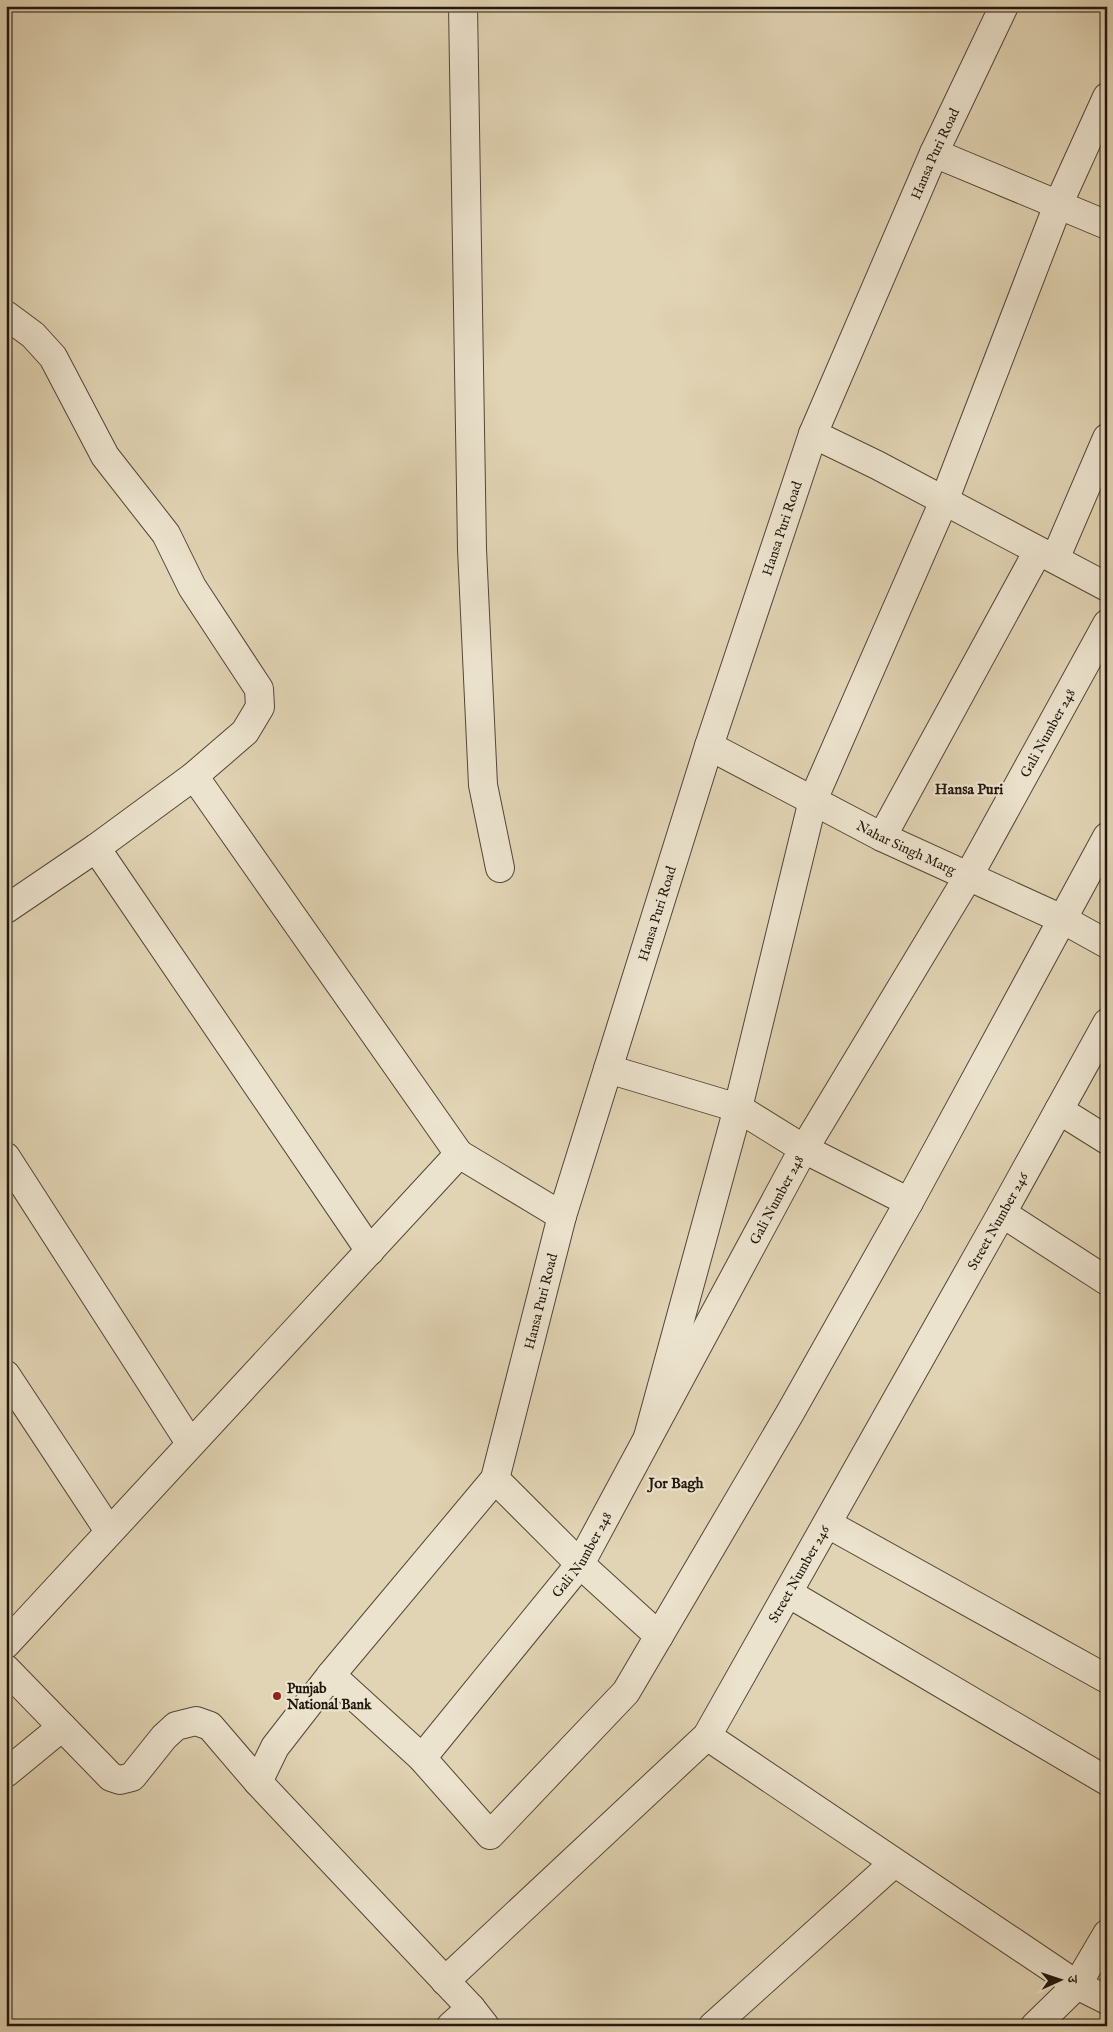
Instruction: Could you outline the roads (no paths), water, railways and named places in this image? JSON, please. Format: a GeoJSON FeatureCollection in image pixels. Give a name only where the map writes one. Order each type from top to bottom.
{"type":"FeatureCollection","features":[{"type":"Feature","properties":{"kind":"street"},"geometry":{"type":"LineString","coordinates":[[463,6],[472,549],[482,785],[500,868]]}},
{"type":"Feature","properties":{"kind":"street","name":"Hansa Puri Road"},"geometry":{"type":"LineString","coordinates":[[258,1782],[275,1747],[331,1675],[495,1479],[562,1216],[709,746],[813,434],[934,153],[1004,6]]}},
{"type":"Feature","properties":{"kind":"street"},"geometry":{"type":"LineString","coordinates":[[648,1437],[738,1108],[813,800],[944,502],[1058,204],[1107,97]]}},
{"type":"Feature","properties":{"kind":"street"},"geometry":{"type":"LineString","coordinates":[[934,153],[1107,225]]}},
{"type":"Feature","properties":{"kind":"street"},"geometry":{"type":"LineString","coordinates":[[6,315],[33,335],[53,357],[105,456],[166,534],[192,587],[260,689],[260,707],[245,732],[194,776],[96,848],[6,909]]}},
{"type":"Feature","properties":{"kind":"street"},"geometry":{"type":"LineString","coordinates":[[813,434],[877,465],[944,502],[1107,586]]}},
{"type":"Feature","properties":{"kind":"street"},"geometry":{"type":"LineString","coordinates":[[882,837],[1046,555],[1107,438]]}},
{"type":"Feature","properties":{"kind":"street","name":"Gali Number 248"},"geometry":{"type":"LineString","coordinates":[[422,1758],[580,1564],[804,1149],[968,877],[1107,624]]}},
{"type":"Feature","properties":{"kind":"street","name":"Nahar Singh Marg"},"geometry":{"type":"LineString","coordinates":[[709,746],[882,837],[1062,919],[1107,944]]}},
{"type":"Feature","properties":{"kind":"street"},"geometry":{"type":"LineString","coordinates":[[194,776],[459,1154],[562,1216]]}},
{"type":"Feature","properties":{"kind":"street"},"geometry":{"type":"LineString","coordinates":[[331,1675],[422,1758],[490,1835],[626,1692],[790,1413],[909,1202],[1107,837]]}},
{"type":"Feature","properties":{"kind":"street"},"geometry":{"type":"LineString","coordinates":[[96,848],[370,1250]]}},
{"type":"Feature","properties":{"kind":"street","name":"Street Number 246"},"geometry":{"type":"LineString","coordinates":[[445,1981],[707,1736],[828,1524],[1107,1023]]}},
{"type":"Feature","properties":{"kind":"street"},"geometry":{"type":"LineString","coordinates":[[608,1069],[738,1108],[804,1149],[909,1202]]}},
{"type":"Feature","properties":{"kind":"street"},"geometry":{"type":"LineString","coordinates":[[1059,1110],[1107,1140]]}},
{"type":"Feature","properties":{"kind":"street"},"geometry":{"type":"LineString","coordinates":[[7,1642],[459,1154]]}},
{"type":"Feature","properties":{"kind":"street"},"geometry":{"type":"LineString","coordinates":[[6,1157],[190,1443]]}},
{"type":"Feature","properties":{"kind":"street"},"geometry":{"type":"LineString","coordinates":[[1002,1213],[1107,1281]]}},
{"type":"Feature","properties":{"kind":"street"},"geometry":{"type":"LineString","coordinates":[[6,1375],[108,1531]]}},
{"type":"Feature","properties":{"kind":"street"},"geometry":{"type":"LineString","coordinates":[[495,1479],[580,1564],[658,1636]]}},
{"type":"Feature","properties":{"kind":"street"},"geometry":{"type":"LineString","coordinates":[[828,1524],[1107,1679]]}},
{"type":"Feature","properties":{"kind":"street"},"geometry":{"type":"LineString","coordinates":[[788,1594],[1107,1781]]}},
{"type":"Feature","properties":{"kind":"street"},"geometry":{"type":"LineString","coordinates":[[6,1669],[110,1777],[120,1780],[132,1777],[176,1726],[196,1721],[210,1726],[258,1782],[445,1981],[469,2020]]}},
{"type":"Feature","properties":{"kind":"street"},"geometry":{"type":"LineString","coordinates":[[6,1773],[62,1727]]}},
{"type":"Feature","properties":{"kind":"street"},"geometry":{"type":"LineString","coordinates":[[707,1736],[1077,1985],[1107,2000]]}},
{"type":"Feature","properties":{"kind":"street"},"geometry":{"type":"LineString","coordinates":[[713,2026],[894,1863]]}},
{"type":"Feature","properties":{"kind":"street"},"geometry":{"type":"LineString","coordinates":[[1035,2026],[1077,1985],[1107,1934]]}},
{"type":"Feature","properties":{"kind":"place","name":"Punjab National Bank"},"geometry":{"type":"Point","coordinates":[277,1696]}},
{"type":"Feature","properties":{"kind":"district","name":"Hansa Puri"},"geometry":{"type":"Point","coordinates":[969,789]}},
{"type":"Feature","properties":{"kind":"district","name":"Jor Bagh"},"geometry":{"type":"Point","coordinates":[676,1483]}}]}
